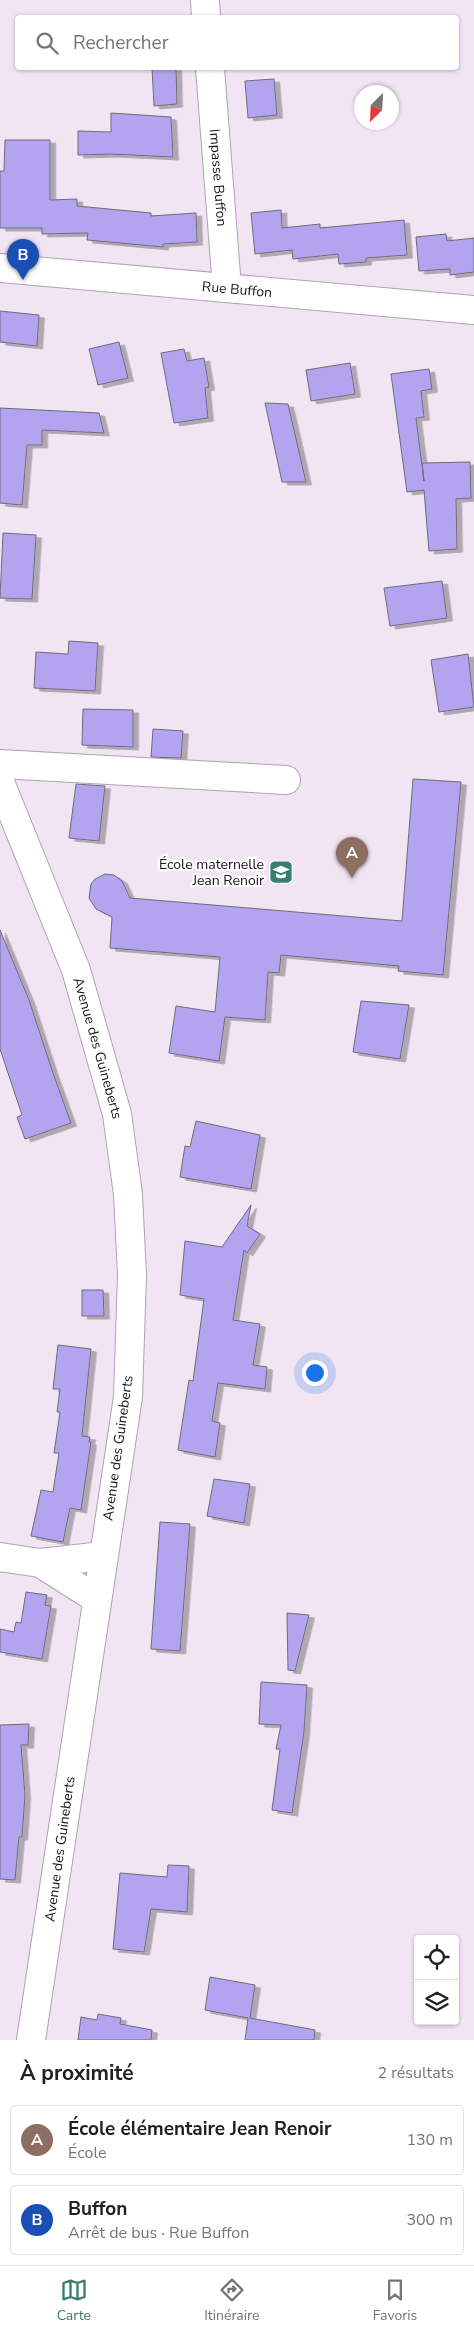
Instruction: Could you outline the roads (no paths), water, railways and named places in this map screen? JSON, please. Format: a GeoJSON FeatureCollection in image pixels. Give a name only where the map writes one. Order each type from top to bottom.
{"type":"FeatureCollection","features":[{"type":"Feature","properties":{"kind":"street"},"geometry":{"type":"LineString","coordinates":[[205,0],[206,15]]}},
{"type":"Feature","properties":{"kind":"street","name":"Impasse Buffon"},"geometry":{"type":"LineString","coordinates":[[210,70],[226,288]]}},
{"type":"Feature","properties":{"kind":"street","name":"Rue Buffon"},"geometry":{"type":"LineString","coordinates":[[0,268],[474,310]]}},
{"type":"Feature","properties":{"kind":"street"},"geometry":{"type":"LineString","coordinates":[[0,764],[286,780]]}},
{"type":"Feature","properties":{"kind":"street","name":"Avenue des Guineberts"},"geometry":{"type":"LineString","coordinates":[[0,782],[76,970],[117,1114],[128,1194],[132,1275],[128,1397],[31,2040]]}},
{"type":"Feature","properties":{"kind":"street"},"geometry":{"type":"LineString","coordinates":[[0,1557],[40,1564],[104,1556]]}},
{"type":"Feature","properties":{"kind":"street"},"geometry":{"type":"LineString","coordinates":[[40,1564],[97,1599]]}},
{"type":"Feature","properties":{"kind":"place","name":"Buffon"},"geometry":{"type":"Point","coordinates":[23,280]}},
{"type":"Feature","properties":{"kind":"place","name":"École maternelle Jean Renoir"},"geometry":{"type":"Point","coordinates":[281,872]}},
{"type":"Feature","properties":{"kind":"place","name":"École élémentaire Jean Renoir"},"geometry":{"type":"Point","coordinates":[352,878]}}]}
